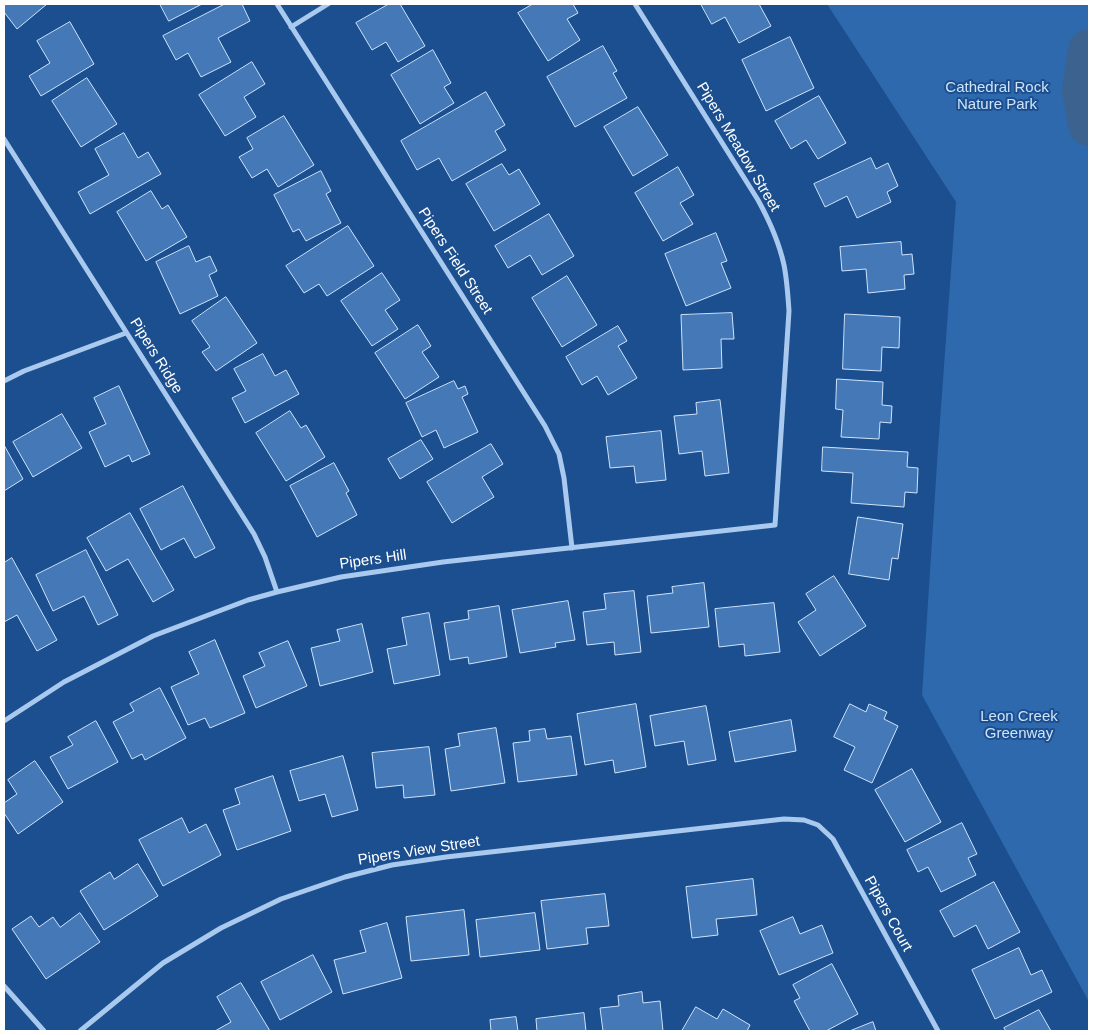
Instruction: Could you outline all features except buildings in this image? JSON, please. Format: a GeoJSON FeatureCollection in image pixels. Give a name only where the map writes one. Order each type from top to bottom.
{"type":"FeatureCollection","features":[{"type":"Feature","properties":{"kind":"street","name":"Pipers Field Street"},"geometry":{"type":"LineString","coordinates":[[277,4],[545,426],[558,454],[564,478],[572,548]]}},
{"type":"Feature","properties":{"kind":"street"},"geometry":{"type":"LineString","coordinates":[[291,27],[328,4]]}},
{"type":"Feature","properties":{"kind":"street","name":"Pipers Meadow Street"},"geometry":{"type":"LineString","coordinates":[[635,4],[758,200],[769,220],[784,265],[789,311],[775,525]]}},
{"type":"Feature","properties":{"kind":"street","name":"Pipers Ridge"},"geometry":{"type":"LineString","coordinates":[[4,139],[254,534],[265,557],[277,592]]}},
{"type":"Feature","properties":{"kind":"street"},"geometry":{"type":"LineString","coordinates":[[4,381],[24,371],[126,333]]}},
{"type":"Feature","properties":{"kind":"street","name":"Pipers Hill"},"geometry":{"type":"LineString","coordinates":[[4,721],[64,682],[153,636],[248,600],[277,592],[341,577],[443,562],[775,525]]}},
{"type":"Feature","properties":{"kind":"street","name":"Pipers View Street"},"geometry":{"type":"LineString","coordinates":[[80,1031],[163,963],[221,928],[281,899],[345,877],[392,865],[446,857],[784,819],[804,820]]}},
{"type":"Feature","properties":{"kind":"street","name":"Pipers Court"},"geometry":{"type":"LineString","coordinates":[[804,820],[818,826],[833,839],[938,1031]]}},
{"type":"Feature","properties":{"kind":"street"},"geometry":{"type":"LineString","coordinates":[[4,986],[44,1031]]}},
{"type":"Feature","properties":{"kind":"green space","name":"Cathedral Rock Nature Park"},"geometry":{"type":"Polygon","coordinates":[[[827,4],[1089,4],[1089,1002],[922,695],[956,202],[827,4]]]}},
{"type":"Feature","properties":{"kind":"waterway"},"geometry":{"type":"LineString","coordinates":[[1089,50],[1083,90],[1089,125]]}},
{"type":"Feature","properties":{"kind":"park label","name":"Leon Creek Greenway"},"geometry":{"type":"Point","coordinates":[1019,726]}}]}
